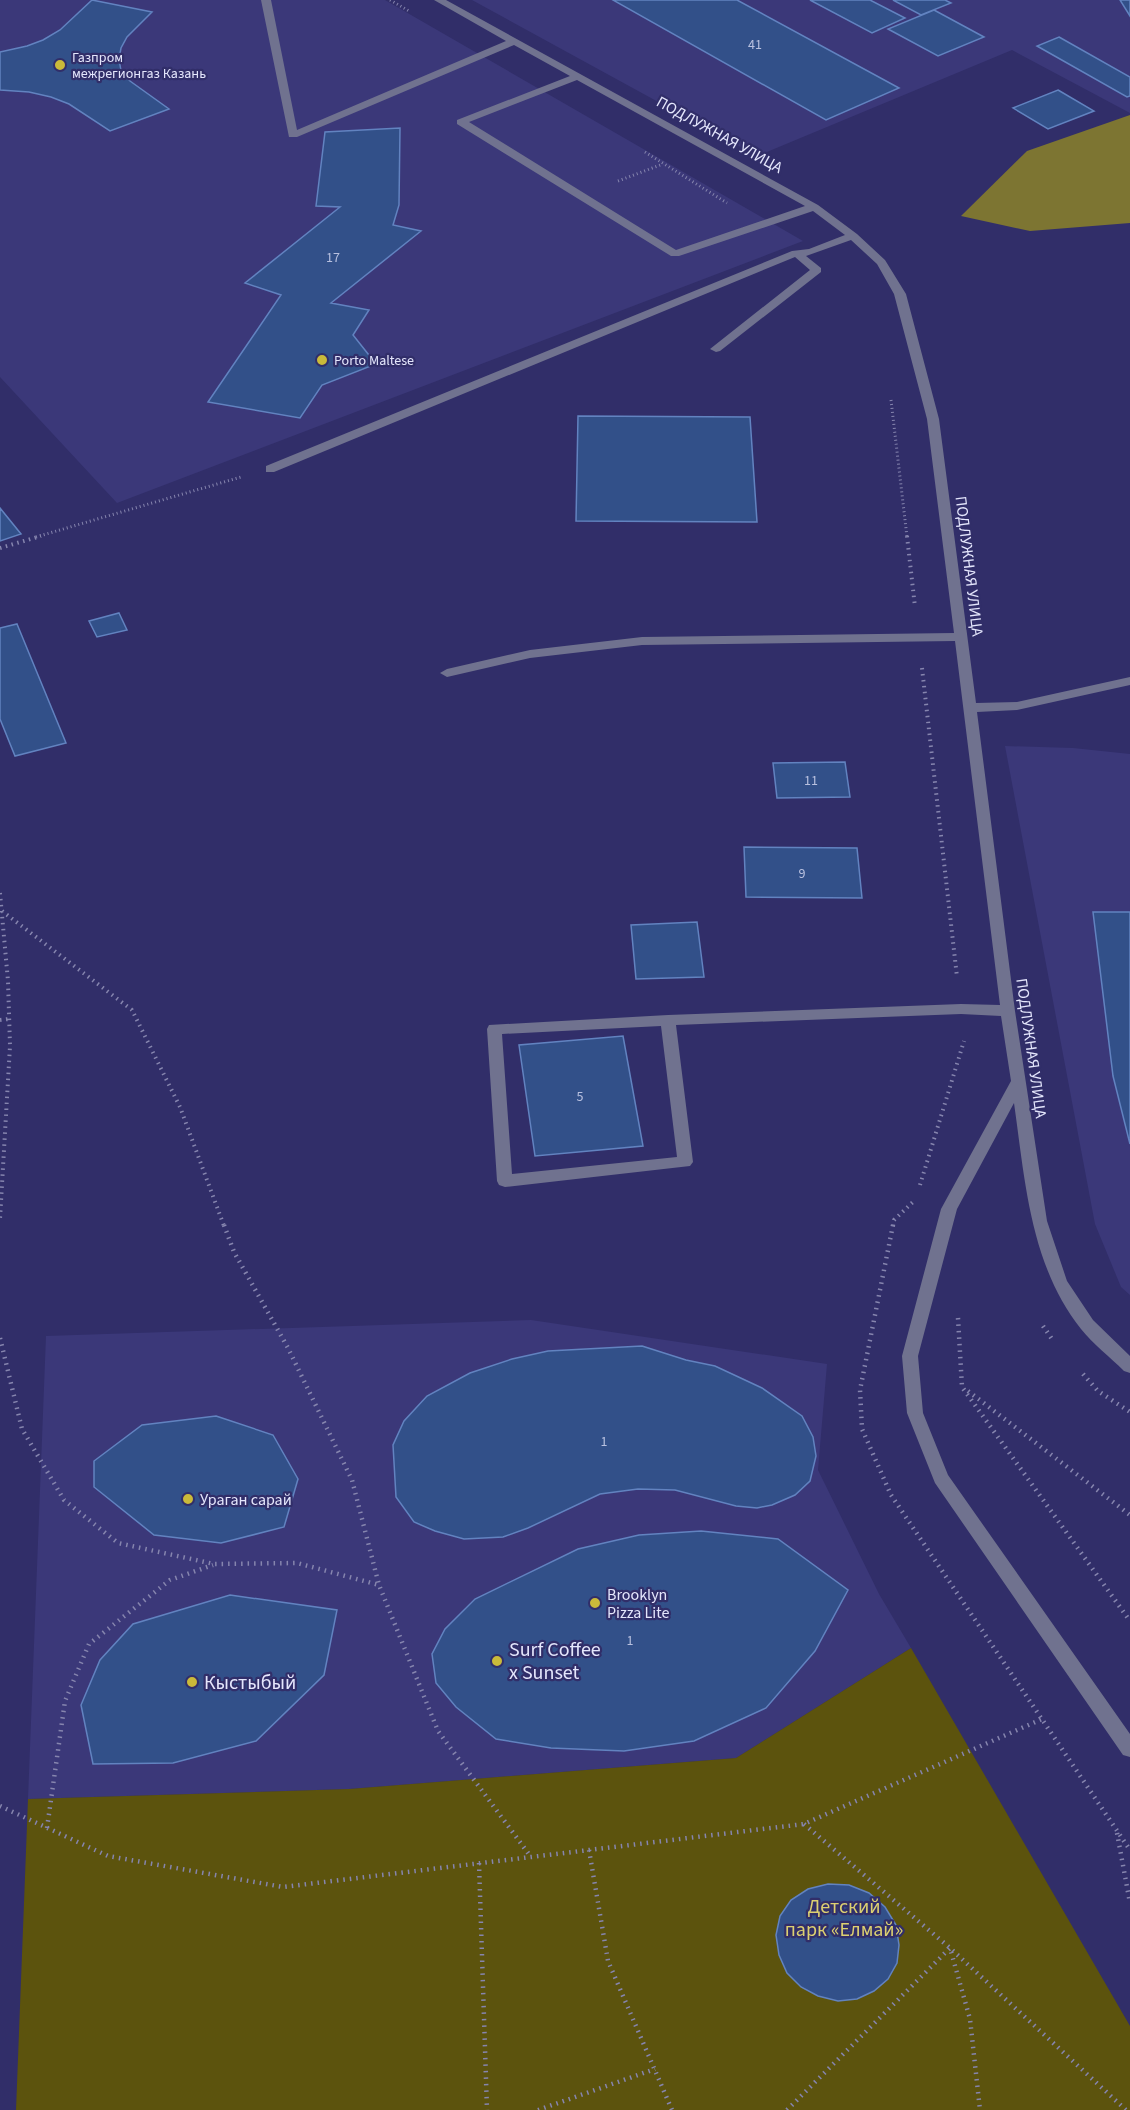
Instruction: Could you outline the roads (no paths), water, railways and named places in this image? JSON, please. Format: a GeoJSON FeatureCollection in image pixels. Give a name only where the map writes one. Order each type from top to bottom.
{"type":"FeatureCollection","features":[{"type":"Feature","properties":{"kind":"street"},"geometry":{"type":"LineString","coordinates":[[266,0],[293,135],[515,41]]}},
{"type":"Feature","properties":{"kind":"street","name":"ПОДЛУЖНАЯ УЛИЦА"},"geometry":{"type":"LineString","coordinates":[[439,0],[814,207],[853,236],[881,262],[900,294],[933,419],[1008,1011],[1039,1221],[1060,1283],[1087,1325],[1130,1366]]}},
{"type":"Feature","properties":{"kind":"street"},"geometry":{"type":"LineString","coordinates":[[579,76],[461,122],[675,254],[814,207]]}},
{"type":"Feature","properties":{"kind":"street"},"geometry":{"type":"LineString","coordinates":[[270,469],[796,253],[811,252],[853,236]]}},
{"type":"Feature","properties":{"kind":"street"},"geometry":{"type":"LineString","coordinates":[[716,349],[817,270],[796,253]]}},
{"type":"Feature","properties":{"kind":"street"},"geometry":{"type":"LineString","coordinates":[[447,673],[530,654],[642,641],[961,637]]}},
{"type":"Feature","properties":{"kind":"street"},"geometry":{"type":"LineString","coordinates":[[969,708],[1017,706],[1130,681]]}},
{"type":"Feature","properties":{"kind":"street"},"geometry":{"type":"LineString","coordinates":[[668,1020],[685,1162],[505,1181],[494,1029],[668,1020],[960,1009],[1008,1011]]}},
{"type":"Feature","properties":{"kind":"street"},"geometry":{"type":"LineString","coordinates":[[1018,1081],[949,1209],[910,1356],[915,1413],[941,1478],[1130,1749]]}},
{"type":"Feature","properties":{"kind":"place","name":"Газпром межрегионгаз Казань"},"geometry":{"type":"Point","coordinates":[60,65]}},
{"type":"Feature","properties":{"kind":"place","name":"Porto Maltese"},"geometry":{"type":"Point","coordinates":[322,360]}},
{"type":"Feature","properties":{"kind":"place","name":"Ураган сарай"},"geometry":{"type":"Point","coordinates":[188,1499]}},
{"type":"Feature","properties":{"kind":"place","name":"Brooklyn Pizza Lite"},"geometry":{"type":"Point","coordinates":[595,1603]}},
{"type":"Feature","properties":{"kind":"place","name":"Surf Coffee x Sunset"},"geometry":{"type":"Point","coordinates":[497,1661]}},
{"type":"Feature","properties":{"kind":"place","name":"Кыстыбый"},"geometry":{"type":"Point","coordinates":[192,1682]}},
{"type":"Feature","properties":{"kind":"park label","name":"Детский парк «Елмай»"},"geometry":{"type":"Point","coordinates":[844,1918]}}]}
